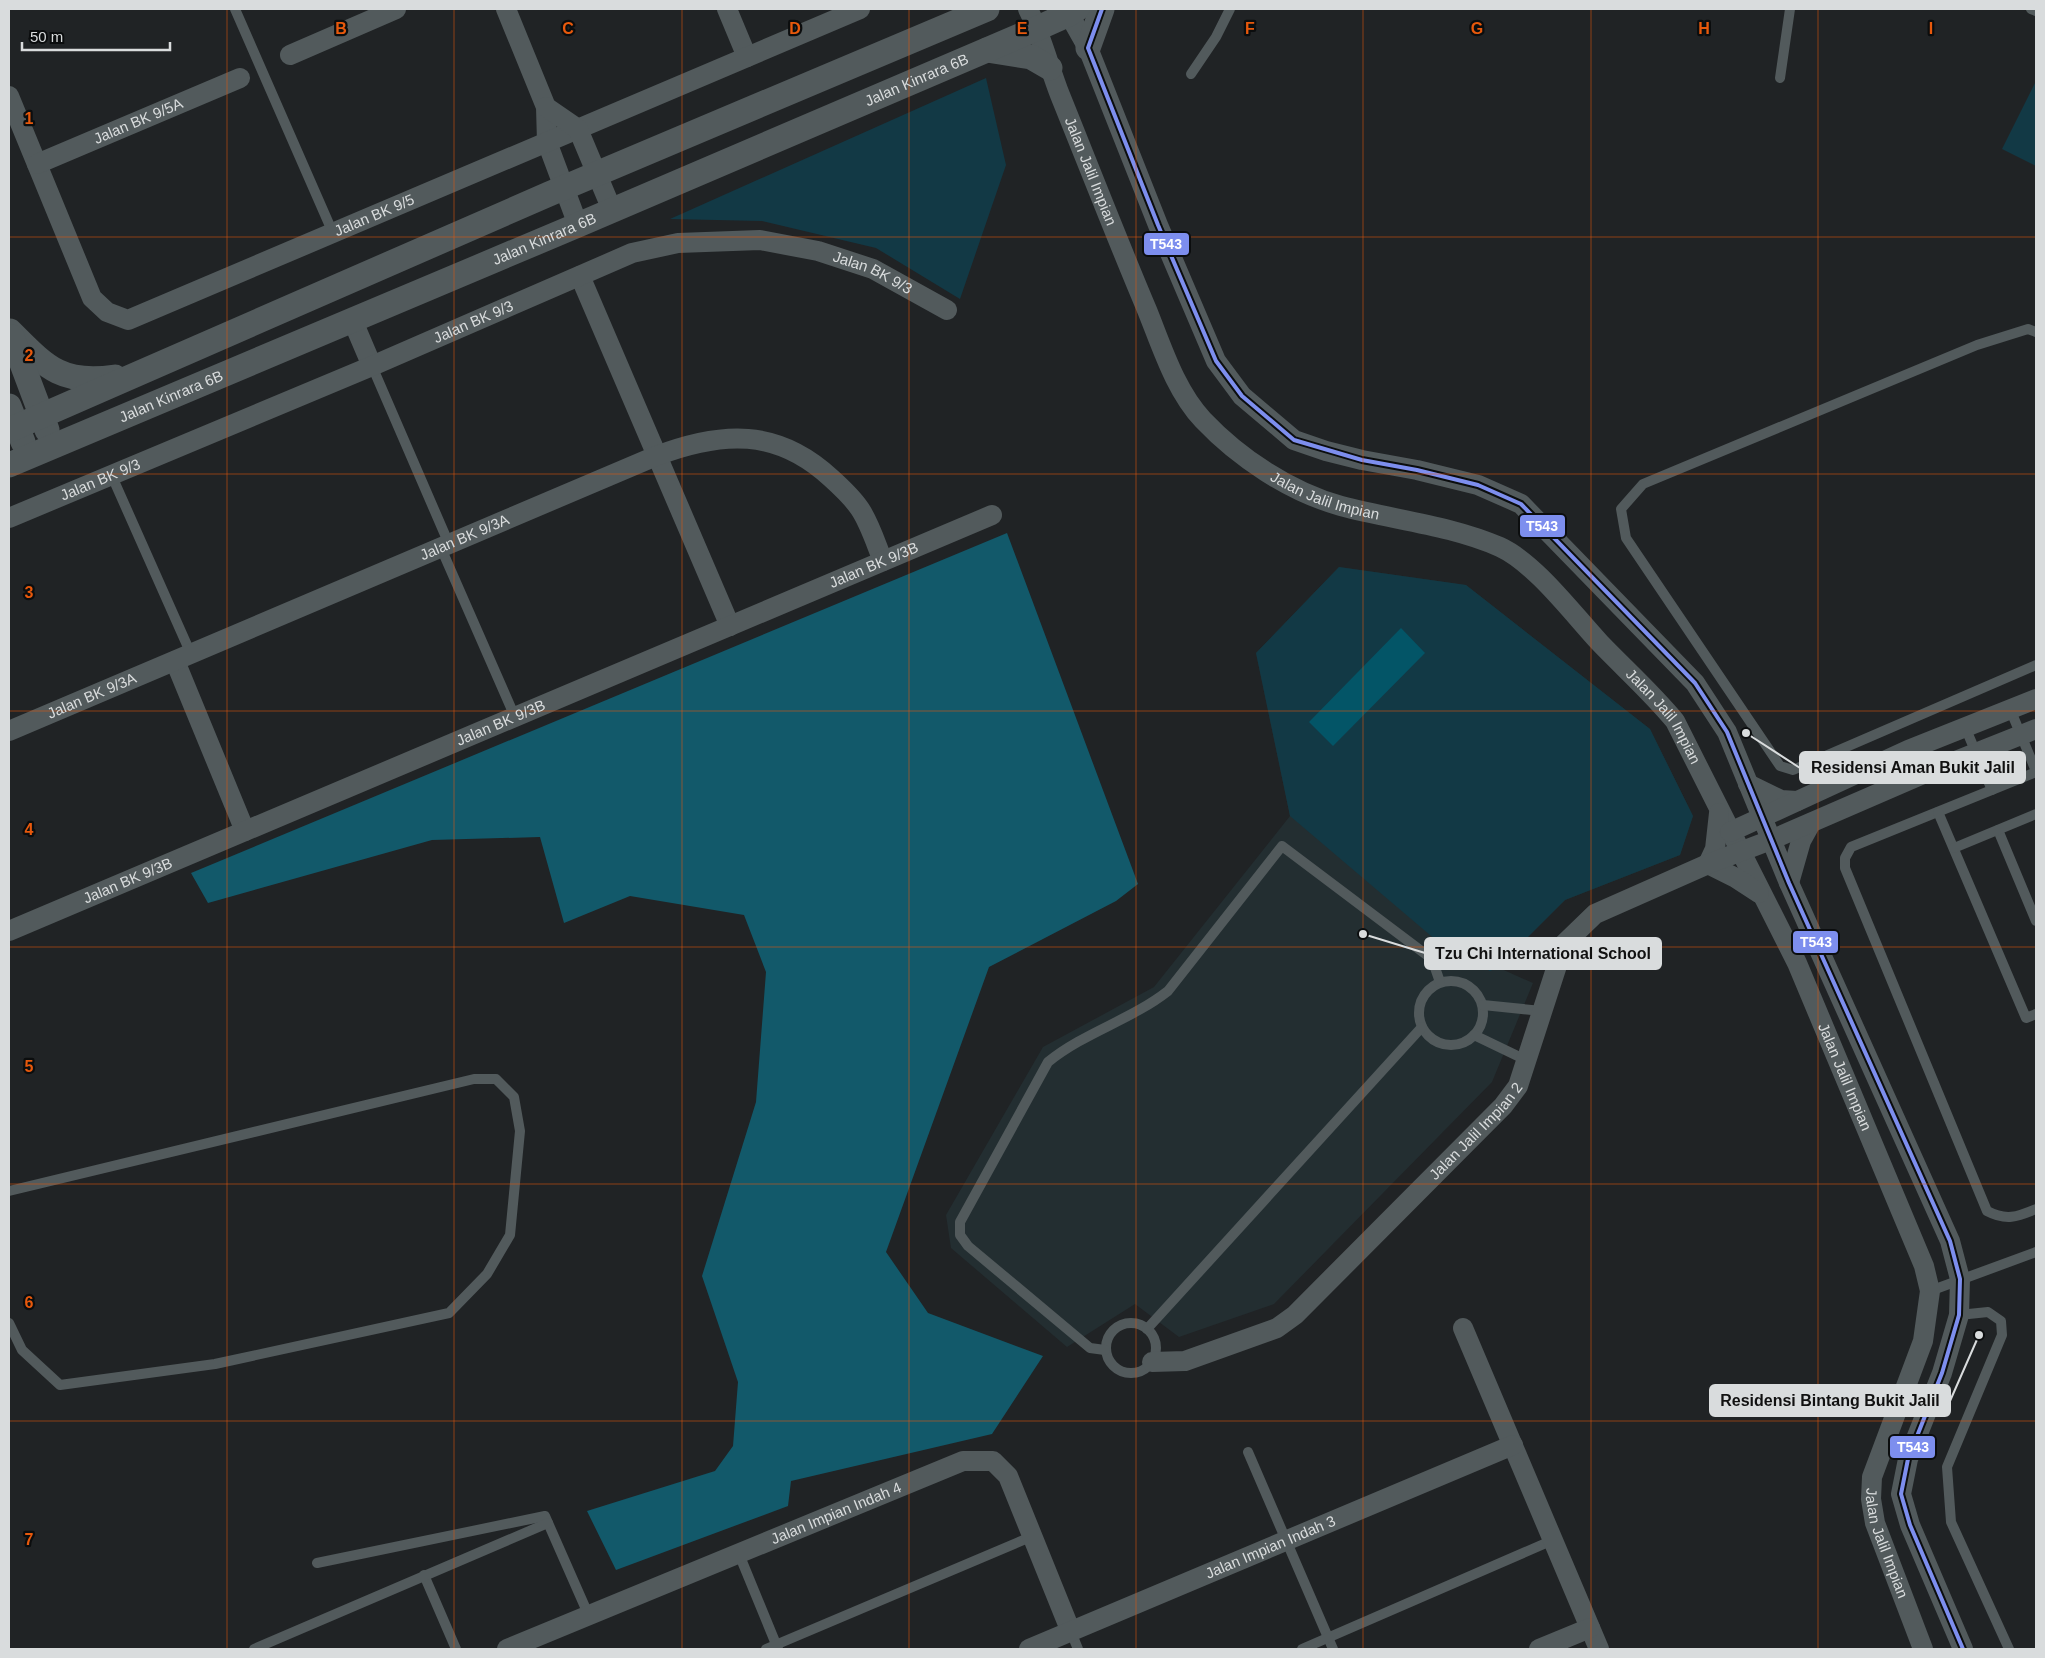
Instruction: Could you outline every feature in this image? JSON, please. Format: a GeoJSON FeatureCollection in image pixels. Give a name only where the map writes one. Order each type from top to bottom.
{"type":"FeatureCollection","features":[{"type":"Feature","properties":{"kind":"street"},"geometry":{"type":"LineString","coordinates":[[290,55],[396,9]]}},
{"type":"Feature","properties":{"kind":"street"},"geometry":{"type":"LineString","coordinates":[[506,9],[546,107],[547,142],[578,225]]}},
{"type":"Feature","properties":{"kind":"street"},"geometry":{"type":"LineString","coordinates":[[727,9],[747,57]]}},
{"type":"Feature","properties":{"kind":"street","name":"Jalan BK 9/5"},"geometry":{"type":"LineString","coordinates":[[9,96],[92,298],[107,312],[128,320],[860,9]]}},
{"type":"Feature","properties":{"kind":"street"},"geometry":{"type":"LineString","coordinates":[[19,460],[12,421],[41,416],[563,187],[987,9]]}},
{"type":"Feature","properties":{"kind":"street"},"geometry":{"type":"LineString","coordinates":[[1088,48],[1102,9]]}},
{"type":"Feature","properties":{"kind":"street","name":"Jalan Jalil Impian"},"geometry":{"type":"LineString","coordinates":[[1071,11],[1088,48],[1158,225],[1216,362],[1242,396],[1294,440],[1353,458],[1417,470],[1478,485],[1521,504],[1695,683],[1726,732],[1789,883],[1950,1241],[1960,1279],[1959,1315],[1942,1373],[1908,1459],[1901,1494],[1910,1525],[1963,1649]]}},
{"type":"Feature","properties":{"kind":"street","name":"Jalan Kinrara 6B"},"geometry":{"type":"LineString","coordinates":[[19,460],[578,225],[987,50],[1033,18],[1071,11]]}},
{"type":"Feature","properties":{"kind":"street","name":"Jalan Jalil Impian"},"geometry":{"type":"LineString","coordinates":[[1033,18],[1050,68],[1177,384],[1201,419],[1240,453],[1292,488],[1339,505],[1471,536],[1503,548],[1531,569],[1603,646],[1650,691],[1675,721],[1796,963],[1920,1257],[1930,1291],[1923,1341],[1872,1477],[1871,1499],[1874,1523],[1924,1649]]}},
{"type":"Feature","properties":{"kind":"street"},"geometry":{"type":"LineString","coordinates":[[987,50],[1031,57],[1050,68]]}},
{"type":"Feature","properties":{"kind":"street","name":"Jalan BK 9/5A"},"geometry":{"type":"LineString","coordinates":[[37,164],[240,78]]}},
{"type":"Feature","properties":{"kind":"street"},"geometry":{"type":"LineString","coordinates":[[546,107],[578,129],[612,210]]}},
{"type":"Feature","properties":{"kind":"street","name":"Jalan BK 9/3"},"geometry":{"type":"LineString","coordinates":[[9,518],[372,366],[632,253],[678,243],[760,240],[818,251],[873,269],[947,310]]}},
{"type":"Feature","properties":{"kind":"street"},"geometry":{"type":"LineString","coordinates":[[580,276],[730,626]]}},
{"type":"Feature","properties":{"kind":"street"},"geometry":{"type":"LineString","coordinates":[[352,319],[372,366]]}},
{"type":"Feature","properties":{"kind":"street"},"geometry":{"type":"LineString","coordinates":[[9,329],[41,361],[55,371],[76,379],[94,380],[138,374]]}},
{"type":"Feature","properties":{"kind":"street"},"geometry":{"type":"LineString","coordinates":[[9,329],[54,446]]}},
{"type":"Feature","properties":{"kind":"street","name":"Jalan BK 9/3A"},"geometry":{"type":"LineString","coordinates":[[9,732],[656,456],[685,445],[710,440],[742,438],[775,443],[805,456],[843,489],[860,509],[883,561]]}},
{"type":"Feature","properties":{"kind":"street","name":"Jalan BK 9/3B"},"geometry":{"type":"LineString","coordinates":[[9,931],[992,515]]}},
{"type":"Feature","properties":{"kind":"street"},"geometry":{"type":"LineString","coordinates":[[183,657],[245,831]]}},
{"type":"Feature","properties":{"kind":"street"},"geometry":{"type":"LineString","coordinates":[[1730,832],[1965,727],[2036,699]]}},
{"type":"Feature","properties":{"kind":"street","name":"Jalan Jalil Impian 2"},"geometry":{"type":"LineString","coordinates":[[1152,1362],[1185,1361],[1277,1328],[1295,1316],[1503,1106],[1518,1086],[1564,944],[1595,914],[1708,864],[1771,840],[2029,732]]}},
{"type":"Feature","properties":{"kind":"street"},"geometry":{"type":"LineString","coordinates":[[1748,784],[1781,800],[1797,801]]}},
{"type":"Feature","properties":{"kind":"street"},"geometry":{"type":"LineString","coordinates":[[1719,812],[1716,849],[1708,864],[1750,886],[1762,896]]}},
{"type":"Feature","properties":{"kind":"street"},"geometry":{"type":"LineString","coordinates":[[1789,883],[1801,841],[1811,823]]}},
{"type":"Feature","properties":{"kind":"street"},"geometry":{"type":"LineString","coordinates":[[1463,1328],[1599,1649]]}},
{"type":"Feature","properties":{"kind":"street","name":"Jalan Impian Indah 3"},"geometry":{"type":"LineString","coordinates":[[1029,1649],[1075,1640],[1286,1541],[1513,1445]]}},
{"type":"Feature","properties":{"kind":"street","name":"Jalan Impian Indah 4"},"geometry":{"type":"LineString","coordinates":[[507,1649],[963,1461],[993,1461],[1008,1476],[1075,1640]]}},
{"type":"Feature","properties":{"kind":"street"},"geometry":{"type":"LineString","coordinates":[[1539,1649],[1590,1628]]}},
{"type":"Feature","properties":{"kind":"lane"},"geometry":{"type":"LineString","coordinates":[[235,9],[333,233]]}},
{"type":"Feature","properties":{"kind":"lane"},"geometry":{"type":"LineString","coordinates":[[1191,74],[1216,38],[1230,9]]}},
{"type":"Feature","properties":{"kind":"lane"},"geometry":{"type":"LineString","coordinates":[[1780,78],[1790,9]]}},
{"type":"Feature","properties":{"kind":"lane"},"geometry":{"type":"LineString","coordinates":[[2031,9],[2036,11]]}},
{"type":"Feature","properties":{"kind":"lane"},"geometry":{"type":"LineString","coordinates":[[2036,332],[2028,329],[1977,345],[1643,484],[1621,509],[1626,538],[1780,766],[1793,770],[2036,665]]}},
{"type":"Feature","properties":{"kind":"lane"},"geometry":{"type":"LineString","coordinates":[[372,366],[515,717]]}},
{"type":"Feature","properties":{"kind":"lane"},"geometry":{"type":"LineString","coordinates":[[111,474],[183,657]]}},
{"type":"Feature","properties":{"kind":"lane"},"geometry":{"type":"LineString","coordinates":[[2010,709],[2029,732],[2036,771],[1851,847],[1845,858],[1845,868],[1987,1211],[1998,1217],[2008,1218],[2018,1217],[2036,1209]]}},
{"type":"Feature","properties":{"kind":"lane"},"geometry":{"type":"LineString","coordinates":[[1965,727],[1992,790]]}},
{"type":"Feature","properties":{"kind":"lane"},"geometry":{"type":"LineString","coordinates":[[1938,812],[2026,1018],[2036,1014]]}},
{"type":"Feature","properties":{"kind":"lane"},"geometry":{"type":"LineString","coordinates":[[1954,848],[2036,814]]}},
{"type":"Feature","properties":{"kind":"lane"},"geometry":{"type":"LineString","coordinates":[[1998,830],[2036,921]]}},
{"type":"Feature","properties":{"kind":"lane"},"geometry":{"type":"LineString","coordinates":[[1105,1350],[1090,1348],[968,1246],[960,1235],[960,1222],[1048,1062],[1066,1047],[1147,1007],[1168,991],[1282,846],[1432,959],[1440,982]]}},
{"type":"Feature","properties":{"kind":"lane"},"geometry":{"type":"LineString","coordinates":[[1440,982],[1461,982],[1471,987],[1483,1005],[1483,1016],[1474,1035],[1461,1043],[1445,1044],[1435,1041],[1422,1027],[1418,1016],[1419,1005],[1431,988],[1440,982]]}},
{"type":"Feature","properties":{"kind":"lane"},"geometry":{"type":"LineString","coordinates":[[1483,1005],[1542,1011]]}},
{"type":"Feature","properties":{"kind":"lane"},"geometry":{"type":"LineString","coordinates":[[1147,1329],[1422,1027]]}},
{"type":"Feature","properties":{"kind":"lane"},"geometry":{"type":"LineString","coordinates":[[1474,1035],[1526,1060]]}},
{"type":"Feature","properties":{"kind":"lane"},"geometry":{"type":"LineString","coordinates":[[9,1191],[474,1078],[496,1079],[514,1097],[520,1131],[510,1236],[487,1274],[448,1312],[215,1364],[60,1386],[22,1350],[9,1323]]}},
{"type":"Feature","properties":{"kind":"lane"},"geometry":{"type":"LineString","coordinates":[[1930,1291],[2036,1252]]}},
{"type":"Feature","properties":{"kind":"lane"},"geometry":{"type":"LineString","coordinates":[[1959,1315],[1988,1312],[2001,1321],[2002,1335],[1947,1467],[1951,1522],[2009,1649]]}},
{"type":"Feature","properties":{"kind":"lane"},"geometry":{"type":"LineString","coordinates":[[1123,1324],[1140,1325],[1147,1329],[1156,1348],[1152,1362],[1140,1372],[1124,1372],[1111,1364],[1105,1350],[1110,1334],[1123,1324]]}},
{"type":"Feature","properties":{"kind":"lane"},"geometry":{"type":"LineString","coordinates":[[1248,1452],[1333,1649]]}},
{"type":"Feature","properties":{"kind":"lane"},"geometry":{"type":"LineString","coordinates":[[317,1563],[545,1516],[589,1616]]}},
{"type":"Feature","properties":{"kind":"lane"},"geometry":{"type":"LineString","coordinates":[[254,1649],[548,1523]]}},
{"type":"Feature","properties":{"kind":"lane"},"geometry":{"type":"LineString","coordinates":[[766,1649],[777,1647],[1033,1536]]}},
{"type":"Feature","properties":{"kind":"lane"},"geometry":{"type":"LineString","coordinates":[[1302,1649],[1553,1540]]}},
{"type":"Feature","properties":{"kind":"lane"},"geometry":{"type":"LineString","coordinates":[[739,1554],[777,1647]]}},
{"type":"Feature","properties":{"kind":"lane"},"geometry":{"type":"LineString","coordinates":[[424,1575],[456,1649]]}},
{"type":"Feature","properties":{"kind":"shaded area"},"geometry":{"type":"Polygon","coordinates":[[[986,78],[1006,165],[960,299],[876,248],[762,221],[670,219],[986,78]]]}},
{"type":"Feature","properties":{"kind":"shaded area"},"geometry":{"type":"Polygon","coordinates":[[[2036,81],[2036,166],[2002,149],[2036,81]]]}},
{"type":"Feature","properties":{"kind":"shaded area"},"geometry":{"type":"Polygon","coordinates":[[[1007,533],[1138,884],[1116,901],[989,967],[886,1252],[928,1313],[1043,1356],[992,1434],[791,1481],[788,1506],[616,1570],[587,1511],[715,1471],[733,1446],[738,1382],[702,1276],[756,1102],[766,972],[744,915],[630,896],[564,923],[540,837],[432,840],[208,903],[191,873],[1007,533]]]}},
{"type":"Feature","properties":{"kind":"shaded area"},"geometry":{"type":"Polygon","coordinates":[[[1339,567],[1466,585],[1650,729],[1693,816],[1680,855],[1565,900],[1497,967],[1533,983],[1492,1082],[1274,1304],[1179,1337],[1135,1304],[1067,1347],[951,1248],[946,1215],[1043,1047],[1154,987],[1290,816],[1256,653],[1339,567]]]}},
{"type":"Feature","properties":{"kind":"shaded area"},"geometry":{"type":"Polygon","coordinates":[[[1339,567],[1466,585],[1650,729],[1693,816],[1680,855],[1565,900],[1497,968],[1490,971],[1437,941],[1290,816],[1256,653],[1339,567]]]}},
{"type":"Feature","properties":{"kind":"shaded area"},"geometry":{"type":"Polygon","coordinates":[[[1401,628],[1425,653],[1333,746],[1309,722],[1401,628]]]}},
{"type":"Feature","properties":{"kind":"transit line","name":"T543"},"geometry":{"type":"LineString","coordinates":[[1102,9],[1088,48],[1158,225],[1216,361],[1242,396],[1294,440],[1362,460],[1417,470],[1478,485],[1521,504],[1695,683],[1727,732],[1789,883],[1950,1241],[1960,1279],[1959,1315],[1942,1373],[1908,1459],[1901,1494],[1910,1525],[1963,1649]]}},
{"type":"Feature","properties":{"kind":"place","name":"Residensi Aman Bukit Jalil"},"geometry":{"type":"Point","coordinates":[1746,733]}},
{"type":"Feature","properties":{"kind":"place","name":"Tzu Chi International School"},"geometry":{"type":"Point","coordinates":[1363,934]}},
{"type":"Feature","properties":{"kind":"place","name":"Residensi Bintang Bukit Jalil"},"geometry":{"type":"Point","coordinates":[1979,1335]}}]}
